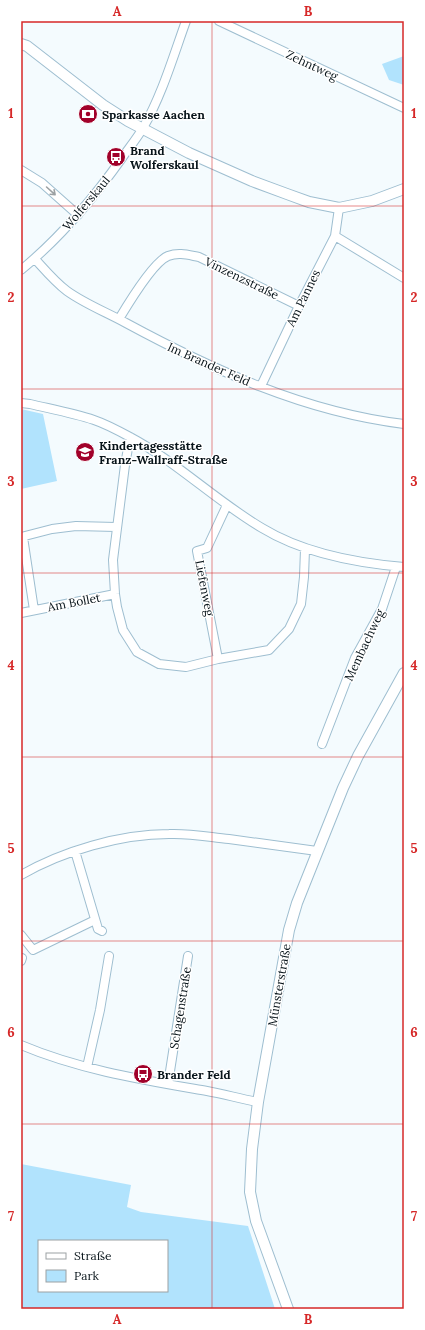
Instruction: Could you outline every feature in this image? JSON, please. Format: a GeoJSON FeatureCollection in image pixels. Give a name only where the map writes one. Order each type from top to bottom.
{"type":"FeatureCollection","features":[{"type":"Feature","properties":{"kind":"street","name":"Wolferskaul"},"geometry":{"type":"LineString","coordinates":[[21,270],[78,215],[104,183],[143,128],[163,83],[186,21]]}},
{"type":"Feature","properties":{"kind":"street","name":"Zehntweg"},"geometry":{"type":"LineString","coordinates":[[219,21],[404,108]]}},
{"type":"Feature","properties":{"kind":"street"},"geometry":{"type":"LineString","coordinates":[[21,44],[27,46],[103,105],[128,121],[189,153],[252,181],[309,202],[338,208],[372,201],[404,189]]}},
{"type":"Feature","properties":{"kind":"street"},"geometry":{"type":"LineString","coordinates":[[21,170],[42,183],[78,215]]}},
{"type":"Feature","properties":{"kind":"street","name":"Am Pannes"},"geometry":{"type":"LineString","coordinates":[[261,386],[299,306],[335,236],[338,208]]}},
{"type":"Feature","properties":{"kind":"street"},"geometry":{"type":"LineString","coordinates":[[335,236],[404,278]]}},
{"type":"Feature","properties":{"kind":"street","name":"Vinzenzstraße"},"geometry":{"type":"LineString","coordinates":[[119,319],[151,271],[167,257],[181,254],[199,257],[299,306]]}},
{"type":"Feature","properties":{"kind":"street","name":"Im Brander Feld"},"geometry":{"type":"LineString","coordinates":[[35,258],[68,291],[158,341],[209,366],[296,400],[329,410],[404,424]]}},
{"type":"Feature","properties":{"kind":"street"},"geometry":{"type":"LineString","coordinates":[[21,403],[95,421],[130,437],[172,462],[227,505],[263,529],[305,549],[346,558],[400,567]]}},
{"type":"Feature","properties":{"kind":"street"},"geometry":{"type":"LineString","coordinates":[[130,437],[116,527],[113,560],[117,607],[123,630],[137,652],[159,664],[186,667],[218,659],[268,650],[290,629],[301,604],[305,549]]}},
{"type":"Feature","properties":{"kind":"street","name":"Liefenweg"},"geometry":{"type":"LineString","coordinates":[[218,659],[197,551],[207,548],[227,505]]}},
{"type":"Feature","properties":{"kind":"street","name":"Am Bollet"},"geometry":{"type":"LineString","coordinates":[[34,610],[22,537],[52,529],[76,526],[116,527]]}},
{"type":"Feature","properties":{"kind":"street","name":"Membachweg"},"geometry":{"type":"LineString","coordinates":[[322,744],[355,658],[382,610],[400,567]]}},
{"type":"Feature","properties":{"kind":"street","name":"Am Bollet"},"geometry":{"type":"LineString","coordinates":[[21,613],[115,594]]}},
{"type":"Feature","properties":{"kind":"street","name":"Münsterstraße"},"geometry":{"type":"LineString","coordinates":[[288,1309],[256,1221],[250,1192],[252,1149],[258,1102],[289,930],[297,903],[317,852],[358,756],[403,676]]}},
{"type":"Feature","properties":{"kind":"street"},"geometry":{"type":"LineString","coordinates":[[21,875],[75,851],[128,838],[172,834],[199,835],[317,852]]}},
{"type":"Feature","properties":{"kind":"street"},"geometry":{"type":"LineString","coordinates":[[75,851],[95,920],[98,928],[102,931]]}},
{"type":"Feature","properties":{"kind":"street"},"geometry":{"type":"LineString","coordinates":[[21,935],[34,950],[95,920]]}},
{"type":"Feature","properties":{"kind":"street"},"geometry":{"type":"LineString","coordinates":[[87,1067],[100,1010],[109,956]]}},
{"type":"Feature","properties":{"kind":"street","name":"Schagenstraße"},"geometry":{"type":"LineString","coordinates":[[168,1084],[188,956]]}},
{"type":"Feature","properties":{"kind":"street"},"geometry":{"type":"LineString","coordinates":[[21,1045],[54,1058],[87,1067],[258,1102]]}},
{"type":"Feature","properties":{"kind":"green space"},"geometry":{"type":"Polygon","coordinates":[[[404,56],[404,85],[389,80],[382,64],[404,56]]]}},
{"type":"Feature","properties":{"kind":"green space"},"geometry":{"type":"Polygon","coordinates":[[[21,409],[43,414],[57,481],[21,489],[21,409]]]}},
{"type":"Feature","properties":{"kind":"green space"},"geometry":{"type":"Polygon","coordinates":[[[21,1164],[131,1185],[127,1207],[141,1212],[248,1226],[275,1309],[21,1309],[21,1164]]]}},
{"type":"Feature","properties":{"kind":"place","name":"Sparkasse Aachen"},"geometry":{"type":"Point","coordinates":[88,114]}},
{"type":"Feature","properties":{"kind":"place","name":"Brand Wolferskaul"},"geometry":{"type":"Point","coordinates":[116,157]}},
{"type":"Feature","properties":{"kind":"place","name":"Kindertagesstätte Franz-Wallraff-Straße"},"geometry":{"type":"Point","coordinates":[85,452]}},
{"type":"Feature","properties":{"kind":"place","name":"Brander Feld"},"geometry":{"type":"Point","coordinates":[143,1074]}}]}
